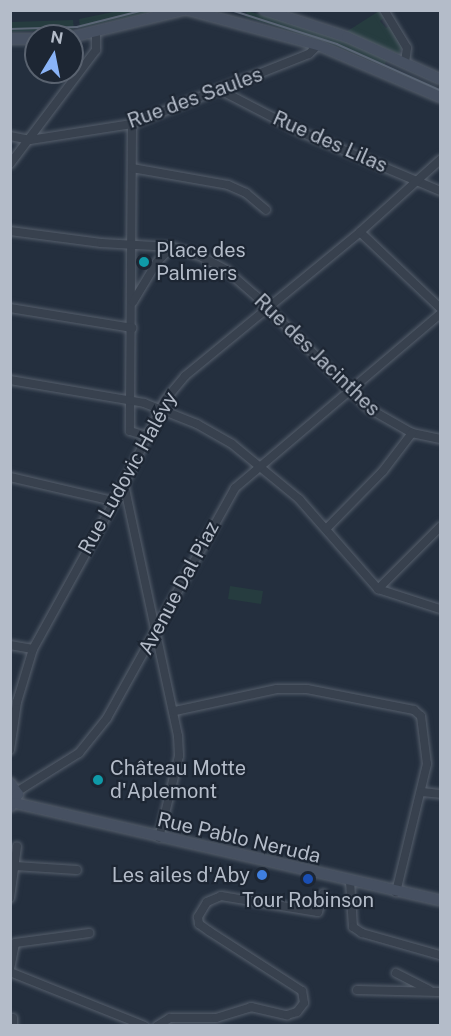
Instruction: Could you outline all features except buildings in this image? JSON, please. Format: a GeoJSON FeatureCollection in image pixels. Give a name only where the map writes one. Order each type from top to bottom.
{"type":"FeatureCollection","features":[{"type":"Feature","properties":{"kind":"street"},"geometry":{"type":"LineString","coordinates":[[84,35],[186,10],[226,14],[318,45],[441,97]]}},
{"type":"Feature","properties":{"kind":"street"},"geometry":{"type":"LineString","coordinates":[[264,10],[347,37],[441,79]]}},
{"type":"Feature","properties":{"kind":"street"},"geometry":{"type":"LineString","coordinates":[[388,12],[407,48],[405,62]]}},
{"type":"Feature","properties":{"kind":"street"},"geometry":{"type":"LineString","coordinates":[[10,164],[96,51],[96,33]]}},
{"type":"Feature","properties":{"kind":"street","name":"Rue des Saules"},"geometry":{"type":"LineString","coordinates":[[30,140],[132,124],[309,54],[318,45]]}},
{"type":"Feature","properties":{"kind":"street","name":"Rue des Lilas"},"geometry":{"type":"LineString","coordinates":[[220,90],[303,133],[441,191]]}},
{"type":"Feature","properties":{"kind":"street"},"geometry":{"type":"LineString","coordinates":[[132,124],[130,431],[146,436]]}},
{"type":"Feature","properties":{"kind":"street"},"geometry":{"type":"LineString","coordinates":[[10,136],[30,140]]}},
{"type":"Feature","properties":{"kind":"street","name":"Rue Ludovic Halévy"},"geometry":{"type":"LineString","coordinates":[[10,750],[18,702],[33,649],[111,501],[124,484],[160,407],[185,376],[360,232],[419,182],[441,160]]}},
{"type":"Feature","properties":{"kind":"street"},"geometry":{"type":"LineString","coordinates":[[132,168],[228,185],[246,193],[266,210]]}},
{"type":"Feature","properties":{"kind":"street","name":"Rue des Jacinthes"},"geometry":{"type":"LineString","coordinates":[[10,231],[131,245],[172,246],[226,270],[378,416],[412,433],[441,439]]}},
{"type":"Feature","properties":{"kind":"street"},"geometry":{"type":"LineString","coordinates":[[360,232],[441,308]]}},
{"type":"Feature","properties":{"kind":"street"},"geometry":{"type":"LineString","coordinates":[[132,303],[157,262],[172,246]]}},
{"type":"Feature","properties":{"kind":"street"},"geometry":{"type":"LineString","coordinates":[[10,308],[132,328]]}},
{"type":"Feature","properties":{"kind":"street","name":"Avenue Dal Piaz"},"geometry":{"type":"LineString","coordinates":[[14,787],[79,753],[107,718],[218,514],[235,488],[259,464],[441,314]]}},
{"type":"Feature","properties":{"kind":"street"},"geometry":{"type":"LineString","coordinates":[[10,380],[132,400],[160,407],[232,444],[259,464],[326,529],[361,574],[378,589],[441,609]]}},
{"type":"Feature","properties":{"kind":"street"},"geometry":{"type":"LineString","coordinates":[[326,529],[383,471],[412,433]]}},
{"type":"Feature","properties":{"kind":"street"},"geometry":{"type":"LineString","coordinates":[[10,477],[111,501]]}},
{"type":"Feature","properties":{"kind":"street"},"geometry":{"type":"LineString","coordinates":[[124,484],[175,711],[179,756],[159,838]]}},
{"type":"Feature","properties":{"kind":"street"},"geometry":{"type":"LineString","coordinates":[[378,589],[441,527]]}},
{"type":"Feature","properties":{"kind":"street"},"geometry":{"type":"LineString","coordinates":[[10,645],[33,649]]}},
{"type":"Feature","properties":{"kind":"street"},"geometry":{"type":"LineString","coordinates":[[175,711],[277,689],[307,689],[414,710],[421,716],[426,755],[422,792],[396,892]]}},
{"type":"Feature","properties":{"kind":"street"},"geometry":{"type":"LineString","coordinates":[[13,805],[14,787]]}},
{"type":"Feature","properties":{"kind":"street"},"geometry":{"type":"LineString","coordinates":[[422,792],[441,794]]}},
{"type":"Feature","properties":{"kind":"street","name":"Rue Pablo Neruda"},"geometry":{"type":"LineString","coordinates":[[13,805],[396,892],[441,900]]}},
{"type":"Feature","properties":{"kind":"street"},"geometry":{"type":"LineString","coordinates":[[10,898],[17,846]]}},
{"type":"Feature","properties":{"kind":"street"},"geometry":{"type":"LineString","coordinates":[[15,866],[76,870]]}},
{"type":"Feature","properties":{"kind":"street"},"geometry":{"type":"LineString","coordinates":[[350,881],[353,927],[370,936],[441,955]]}},
{"type":"Feature","properties":{"kind":"street"},"geometry":{"type":"LineString","coordinates":[[157,1026],[170,1018],[216,1018],[251,1007],[287,1014],[297,1012],[304,1003],[302,991],[199,924],[198,917],[207,902],[221,896],[318,912],[323,894]]}},
{"type":"Feature","properties":{"kind":"street"},"geometry":{"type":"LineString","coordinates":[[89,933],[15,943],[10,971],[145,1026]]}},
{"type":"Feature","properties":{"kind":"street"},"geometry":{"type":"LineString","coordinates":[[396,973],[437,992]]}},
{"type":"Feature","properties":{"kind":"street"},"geometry":{"type":"LineString","coordinates":[[357,990],[437,992]]}},
{"type":"Feature","properties":{"kind":"green space"},"geometry":{"type":"Polygon","coordinates":[[[118,11],[154,11],[84,27],[84,24],[80,24],[79,19],[118,11]]]}},
{"type":"Feature","properties":{"kind":"green space"},"geometry":{"type":"Polygon","coordinates":[[[247,11],[324,32],[388,57],[384,66],[329,43],[245,17],[247,11]]]}},
{"type":"Feature","properties":{"kind":"green space"},"geometry":{"type":"Polygon","coordinates":[[[379,11],[384,18],[380,21],[386,28],[389,26],[402,47],[399,54],[346,32],[379,11]]]}},
{"type":"Feature","properties":{"kind":"green space"},"geometry":{"type":"Polygon","coordinates":[[[73,20],[73,24],[24,24],[24,31],[11,32],[11,22],[73,20]]]}},
{"type":"Feature","properties":{"kind":"green space"},"geometry":{"type":"Polygon","coordinates":[[[230,586],[263,591],[261,604],[228,599],[230,586]]]}},
{"type":"Feature","properties":{"kind":"tram line"},"geometry":{"type":"LineString","coordinates":[[10,29],[77,27],[144,10]]}},
{"type":"Feature","properties":{"kind":"tram line"},"geometry":{"type":"LineString","coordinates":[[231,10],[337,44],[440,90]]}},
{"type":"Feature","properties":{"kind":"place","name":"Place des Palmiers"},"geometry":{"type":"Point","coordinates":[144,262]}},
{"type":"Feature","properties":{"kind":"place","name":"Château Motte d'Aplemont"},"geometry":{"type":"Point","coordinates":[98,780]}},
{"type":"Feature","properties":{"kind":"place","name":"Les ailes d'Aby"},"geometry":{"type":"Point","coordinates":[262,875]}},
{"type":"Feature","properties":{"kind":"place","name":"Tour Robinson"},"geometry":{"type":"Point","coordinates":[308,879]}}]}
